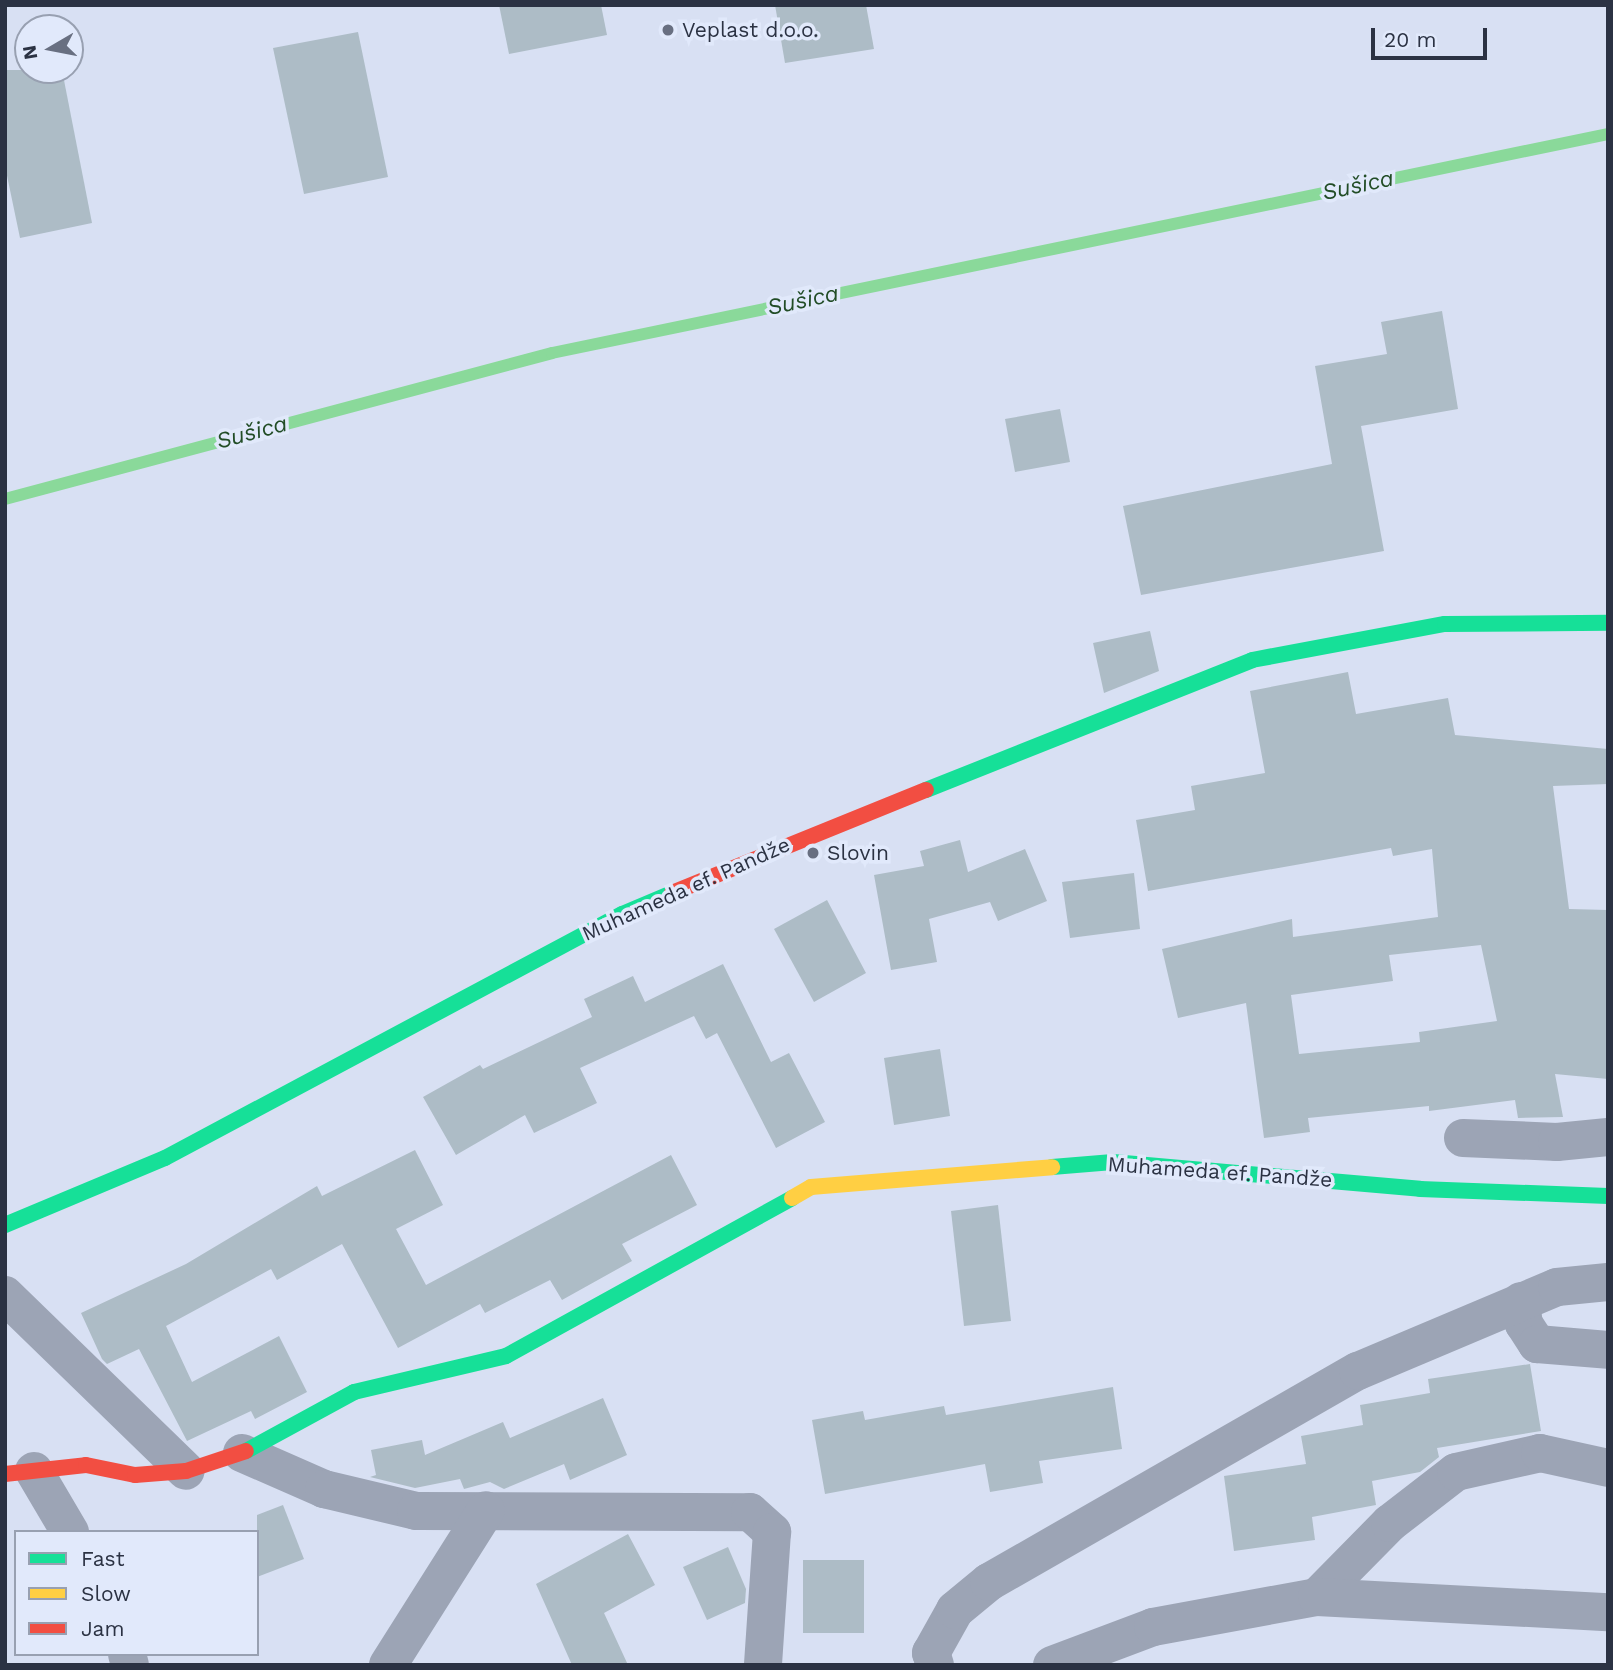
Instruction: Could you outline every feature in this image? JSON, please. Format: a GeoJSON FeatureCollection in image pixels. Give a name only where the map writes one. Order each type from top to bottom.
{"type":"FeatureCollection","features":[{"type":"Feature","properties":{"kind":"street","name":"Muhameda ef. Pandže"},"geometry":{"type":"LineString","coordinates":[[5,1226],[164,1158],[622,914],[1189,682],[1252,660],[1445,624],[1608,623]]}},
{"type":"Feature","properties":{"kind":"street"},"geometry":{"type":"LineString","coordinates":[[1463,1138],[1557,1142],[1608,1136]]}},
{"type":"Feature","properties":{"kind":"street","name":"Muhameda ef. Pandže"},"geometry":{"type":"LineString","coordinates":[[20,1473],[86,1465],[135,1475],[186,1471],[242,1453],[355,1392],[506,1356],[811,1187],[1113,1162],[1420,1189],[1608,1196]]}},
{"type":"Feature","properties":{"kind":"street"},"geometry":{"type":"LineString","coordinates":[[934,1665],[931,1653],[955,1610],[989,1582],[1358,1371],[1557,1287],[1608,1282]]}},
{"type":"Feature","properties":{"kind":"street"},"geometry":{"type":"LineString","coordinates":[[5,1295],[186,1471]]}},
{"type":"Feature","properties":{"kind":"street"},"geometry":{"type":"LineString","coordinates":[[1521,1301],[1524,1324],[1537,1343],[1608,1350]]}},
{"type":"Feature","properties":{"kind":"street"},"geometry":{"type":"LineString","coordinates":[[242,1453],[324,1489],[416,1511],[750,1512],[772,1532],[763,1665]]}},
{"type":"Feature","properties":{"kind":"street"},"geometry":{"type":"LineString","coordinates":[[1317,1597],[1391,1523],[1456,1472],[1540,1453],[1608,1468]]}},
{"type":"Feature","properties":{"kind":"street"},"geometry":{"type":"LineString","coordinates":[[20,1473],[68,1530]]}},
{"type":"Feature","properties":{"kind":"street"},"geometry":{"type":"LineString","coordinates":[[388,1665],[486,1510]]}},
{"type":"Feature","properties":{"kind":"street"},"geometry":{"type":"LineString","coordinates":[[1052,1665],[1153,1627],[1317,1597],[1608,1612]]}},
{"type":"Feature","properties":{"kind":"building"},"geometry":{"type":"Polygon","coordinates":[[[499,5],[601,5],[607,35],[509,54],[499,5]]]}},
{"type":"Feature","properties":{"kind":"building"},"geometry":{"type":"Polygon","coordinates":[[[775,5],[866,5],[874,49],[785,63],[775,5]]]}},
{"type":"Feature","properties":{"kind":"building"},"geometry":{"type":"Polygon","coordinates":[[[358,32],[388,177],[304,194],[273,48],[358,32]]]}},
{"type":"Feature","properties":{"kind":"building"},"geometry":{"type":"Polygon","coordinates":[[[5,70],[14,70],[14,84],[65,84],[92,223],[20,238],[5,166],[5,70]]]}},
{"type":"Feature","properties":{"kind":"building"},"geometry":{"type":"Polygon","coordinates":[[[1442,311],[1458,409],[1361,426],[1384,551],[1141,595],[1123,506],[1332,464],[1315,366],[1387,354],[1381,322],[1442,311]]]}},
{"type":"Feature","properties":{"kind":"building"},"geometry":{"type":"Polygon","coordinates":[[[1060,409],[1070,462],[1015,472],[1005,419],[1060,409]]]}},
{"type":"Feature","properties":{"kind":"building"},"geometry":{"type":"Polygon","coordinates":[[[1150,631],[1159,671],[1104,693],[1093,643],[1150,631]]]}},
{"type":"Feature","properties":{"kind":"building"},"geometry":{"type":"Polygon","coordinates":[[[1348,672],[1356,714],[1448,698],[1455,735],[1608,749],[1608,784],[1553,786],[1569,909],[1608,910],[1608,1079],[1555,1074],[1563,1117],[1518,1118],[1515,1100],[1429,1111],[1429,1106],[1308,1118],[1310,1132],[1264,1138],[1246,1003],[1178,1018],[1162,949],[1292,919],[1293,937],[1438,917],[1432,849],[1393,856],[1391,848],[1148,891],[1136,820],[1195,810],[1191,786],[1265,773],[1250,691],[1348,672]],[[1481,945],[1389,955],[1393,981],[1291,995],[1299,1054],[1420,1042],[1419,1032],[1497,1021],[1481,945]]]}},
{"type":"Feature","properties":{"kind":"building"},"geometry":{"type":"Polygon","coordinates":[[[960,840],[968,872],[1025,849],[1047,901],[998,921],[990,902],[929,919],[937,962],[891,970],[874,875],[924,866],[920,851],[960,840]]]}},
{"type":"Feature","properties":{"kind":"building"},"geometry":{"type":"Polygon","coordinates":[[[1134,873],[1140,929],[1070,938],[1062,882],[1134,873]]]}},
{"type":"Feature","properties":{"kind":"building"},"geometry":{"type":"Polygon","coordinates":[[[827,900],[866,973],[814,1002],[774,929],[827,900]]]}},
{"type":"Feature","properties":{"kind":"building"},"geometry":{"type":"Polygon","coordinates":[[[723,964],[771,1062],[789,1053],[825,1122],[776,1148],[717,1033],[706,1039],[694,1016],[580,1068],[597,1103],[534,1133],[525,1115],[456,1155],[423,1097],[480,1065],[483,1069],[592,1017],[584,999],[633,976],[645,1002],[723,964]]]}},
{"type":"Feature","properties":{"kind":"building"},"geometry":{"type":"Polygon","coordinates":[[[940,1049],[950,1116],[894,1125],[884,1058],[940,1049]]]}},
{"type":"Feature","properties":{"kind":"building"},"geometry":{"type":"Polygon","coordinates":[[[415,1150],[443,1205],[396,1229],[426,1285],[671,1155],[697,1205],[622,1244],[632,1261],[562,1300],[550,1280],[485,1313],[480,1304],[398,1348],[342,1244],[277,1280],[271,1269],[166,1326],[192,1382],[279,1336],[307,1392],[255,1419],[251,1411],[187,1441],[139,1349],[107,1364],[102,1359],[81,1313],[186,1264],[317,1186],[322,1196],[415,1150]]]}},
{"type":"Feature","properties":{"kind":"building"},"geometry":{"type":"Polygon","coordinates":[[[998,1205],[1011,1321],[964,1326],[951,1211],[998,1205]]]}},
{"type":"Feature","properties":{"kind":"building"},"geometry":{"type":"Polygon","coordinates":[[[1530,1364],[1541,1431],[1437,1448],[1439,1457],[1420,1472],[1372,1481],[1376,1505],[1312,1517],[1315,1540],[1234,1551],[1224,1476],[1306,1464],[1301,1436],[1363,1425],[1360,1405],[1430,1393],[1428,1379],[1530,1364]]]}},
{"type":"Feature","properties":{"kind":"building"},"geometry":{"type":"Polygon","coordinates":[[[1113,1387],[1122,1449],[1039,1461],[1043,1483],[990,1492],[985,1464],[825,1494],[812,1420],[863,1411],[865,1420],[944,1406],[946,1415],[1113,1387]]]}},
{"type":"Feature","properties":{"kind":"building"},"geometry":{"type":"Polygon","coordinates":[[[603,1398],[627,1455],[570,1480],[564,1464],[504,1489],[490,1482],[464,1489],[460,1479],[415,1488],[370,1477],[376,1475],[371,1450],[422,1440],[425,1455],[503,1422],[510,1438],[603,1398]]]}},
{"type":"Feature","properties":{"kind":"building"},"geometry":{"type":"Polygon","coordinates":[[[283,1505],[304,1559],[259,1576],[257,1515],[283,1505]]]}},
{"type":"Feature","properties":{"kind":"building"},"geometry":{"type":"Polygon","coordinates":[[[628,1534],[655,1585],[604,1613],[628,1665],[572,1665],[536,1584],[628,1534]]]}},
{"type":"Feature","properties":{"kind":"building"},"geometry":{"type":"Polygon","coordinates":[[[728,1547],[746,1589],[745,1603],[707,1620],[683,1567],[728,1547]]]}},
{"type":"Feature","properties":{"kind":"building"},"geometry":{"type":"Polygon","coordinates":[[[803,1560],[864,1560],[864,1633],[803,1633],[803,1560]]]}},
{"type":"Feature","properties":{"kind":"waterway","name":"Sušica"},"geometry":{"type":"LineString","coordinates":[[5,499],[552,353],[1608,134]]}},
{"type":"Feature","properties":{"kind":"traffic: fast"},"geometry":{"type":"LineString","coordinates":[[926,790],[1252,660],[1445,624],[1608,623]]}},
{"type":"Feature","properties":{"kind":"traffic: fast"},"geometry":{"type":"LineString","coordinates":[[5,1225],[165,1158],[622,914],[672,893]]}},
{"type":"Feature","properties":{"kind":"traffic: fast"},"geometry":{"type":"LineString","coordinates":[[1052,1167],[1113,1162],[1420,1189],[1608,1196]]}},
{"type":"Feature","properties":{"kind":"traffic: fast"},"geometry":{"type":"LineString","coordinates":[[246,1451],[354,1392],[506,1356],[792,1198]]}},
{"type":"Feature","properties":{"kind":"traffic: slow"},"geometry":{"type":"LineString","coordinates":[[792,1198],[811,1187],[1052,1167]]}},
{"type":"Feature","properties":{"kind":"traffic: jam"},"geometry":{"type":"LineString","coordinates":[[672,893],[926,790]]}},
{"type":"Feature","properties":{"kind":"traffic: jam"},"geometry":{"type":"LineString","coordinates":[[5,1474],[86,1465],[135,1475],[186,1471],[246,1451]]}},
{"type":"Feature","properties":{"kind":"place","name":"Veplast d.o.o."},"geometry":{"type":"Point","coordinates":[668,30]}},
{"type":"Feature","properties":{"kind":"place","name":"Slovin"},"geometry":{"type":"Point","coordinates":[813,853]}}]}
